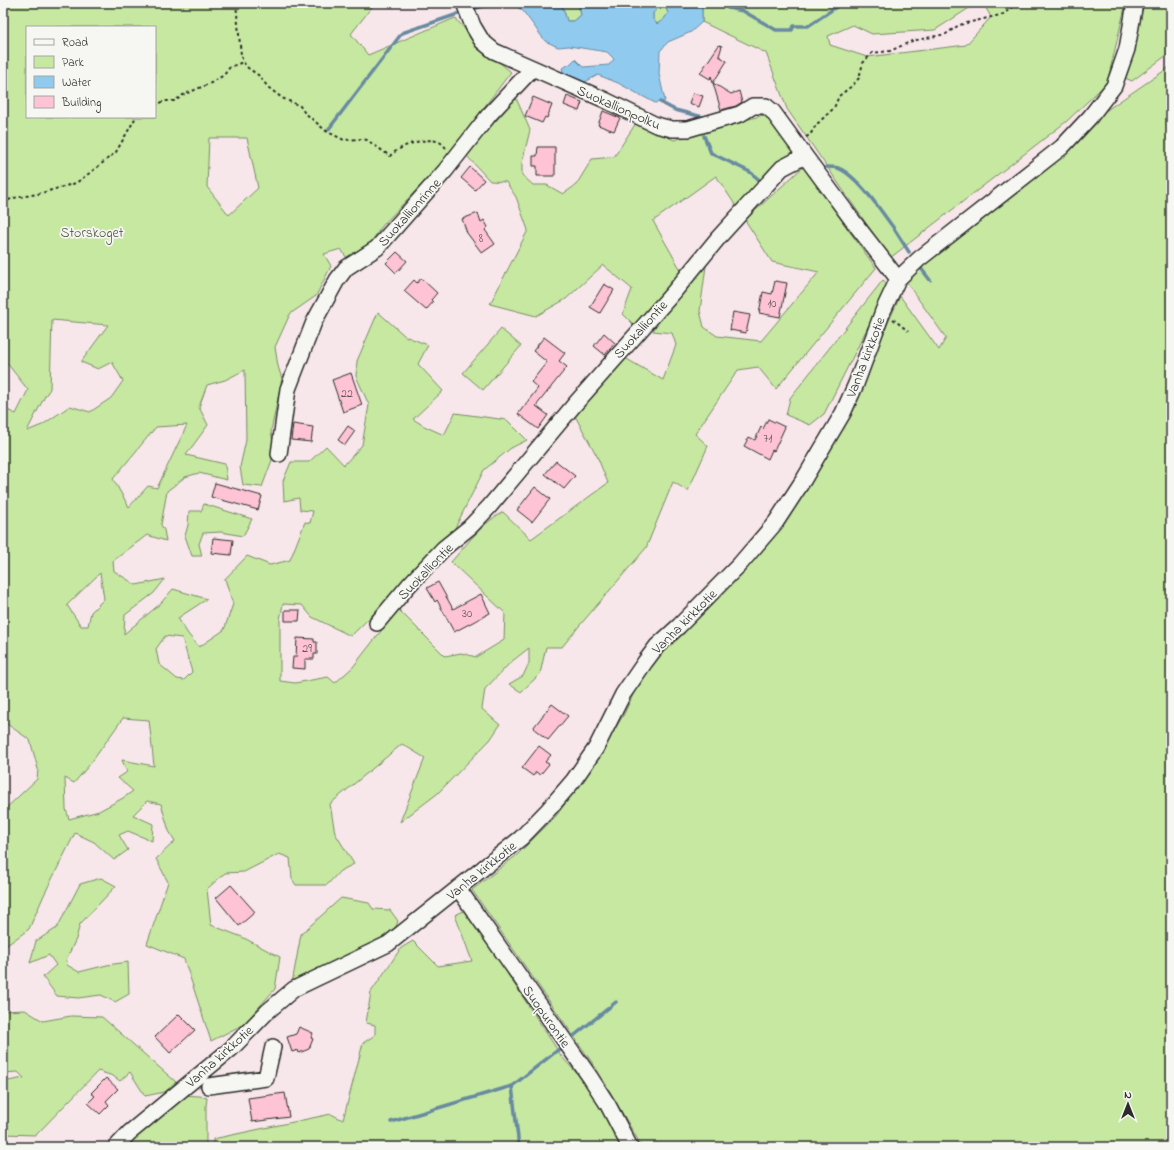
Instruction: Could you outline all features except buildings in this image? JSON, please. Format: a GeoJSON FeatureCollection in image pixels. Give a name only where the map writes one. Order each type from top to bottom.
{"type":"FeatureCollection","features":[{"type":"Feature","properties":{"kind":"street","name":"Suokallionpolku"},"geometry":{"type":"LineString","coordinates":[[464,3],[473,26],[482,41],[494,51],[605,100],[656,125],[672,130],[688,129],[740,114],[753,106],[766,106],[774,112],[805,156]]}},
{"type":"Feature","properties":{"kind":"street","name":"Vanha kirkkotie"},"geometry":{"type":"LineString","coordinates":[[116,1147],[129,1133],[232,1048],[268,1011],[294,989],[314,978],[388,944],[520,838],[548,810],[573,781],[596,748],[623,694],[645,662],[658,646],[680,626],[740,564],[776,522],[804,479],[843,413],[856,384],[883,311],[898,279],[919,259],[1062,147],[1090,117],[1114,86],[1127,49],[1135,3]]}},
{"type":"Feature","properties":{"kind":"street","name":"Suokallionrinne"},"geometry":{"type":"LineString","coordinates":[[279,454],[288,389],[314,322],[337,280],[346,268],[377,248],[457,157],[489,116],[532,69]]}},
{"type":"Feature","properties":{"kind":"street"},"geometry":{"type":"LineString","coordinates":[[805,156],[852,221],[898,279]]}},
{"type":"Feature","properties":{"kind":"street","name":"Suokalliontie"},"geometry":{"type":"LineString","coordinates":[[377,623],[409,585],[444,548],[470,527],[489,507],[638,331],[782,168],[805,156]]}},
{"type":"Feature","properties":{"kind":"street","name":"Suopurontie"},"geometry":{"type":"LineString","coordinates":[[458,888],[608,1105],[630,1147]]}},
{"type":"Feature","properties":{"kind":"street"},"geometry":{"type":"LineString","coordinates":[[209,1086],[266,1078],[273,1047]]}},
{"type":"Feature","properties":{"kind":"path"},"geometry":{"type":"LineString","coordinates":[[236,3],[243,62],[282,98],[300,106],[304,112],[326,131],[344,140],[367,140],[390,156],[408,144],[420,141],[434,141],[441,142],[457,157]]}},
{"type":"Feature","properties":{"kind":"path"},"geometry":{"type":"LineString","coordinates":[[795,141],[810,135],[816,125],[834,108],[839,96],[859,78],[863,63],[872,53],[890,51],[912,41],[946,34],[960,25],[1004,14],[1014,3]]}},
{"type":"Feature","properties":{"kind":"path"},"geometry":{"type":"LineString","coordinates":[[156,105],[164,101],[175,101],[184,94],[211,83],[224,75],[230,66],[243,62]]}},
{"type":"Feature","properties":{"kind":"path"},"geometry":{"type":"LineString","coordinates":[[3,203],[13,198],[38,194],[76,183],[116,152],[135,118]]}},
{"type":"Feature","properties":{"kind":"path"},"geometry":{"type":"LineString","coordinates":[[883,311],[908,331]]}},
{"type":"Feature","properties":{"kind":"green space","name":"Storskoget"},"geometry":{"type":"Polygon","coordinates":[[[3,3],[375,3],[351,34],[368,55],[455,18],[481,47],[511,72],[440,165],[383,225],[371,242],[348,260],[341,249],[324,254],[331,266],[316,296],[290,314],[275,347],[282,379],[271,431],[275,452],[262,487],[243,485],[240,467],[246,440],[245,370],[225,380],[207,385],[199,407],[208,425],[186,455],[225,464],[227,480],[199,473],[185,477],[167,491],[161,525],[164,530],[166,541],[147,535],[113,561],[114,571],[136,585],[165,579],[154,593],[125,615],[124,634],[160,604],[173,589],[207,599],[178,618],[188,634],[199,647],[224,630],[233,604],[225,579],[247,556],[270,565],[290,560],[305,522],[310,523],[313,511],[300,510],[299,498],[284,501],[283,481],[291,462],[309,462],[326,446],[344,465],[362,445],[369,405],[356,376],[357,361],[378,312],[405,336],[428,345],[418,364],[443,391],[413,419],[444,435],[455,413],[507,420],[527,440],[511,448],[484,470],[453,532],[413,575],[351,636],[312,617],[302,605],[283,604],[280,620],[280,681],[295,683],[328,677],[335,683],[353,667],[398,609],[445,656],[461,653],[476,657],[504,640],[505,613],[451,562],[488,522],[503,512],[531,539],[608,483],[597,456],[575,416],[625,358],[663,380],[676,345],[672,333],[653,331],[666,308],[706,266],[700,311],[704,327],[717,336],[761,341],[819,272],[772,262],[745,220],[803,167],[876,268],[776,389],[758,367],[738,370],[695,434],[708,446],[688,491],[673,482],[646,548],[562,647],[546,647],[540,674],[521,692],[509,684],[523,676],[529,663],[529,648],[511,662],[485,689],[482,709],[500,725],[490,740],[437,794],[400,822],[425,758],[402,744],[330,804],[335,833],[354,864],[340,871],[327,885],[296,885],[292,879],[290,858],[279,854],[244,872],[225,873],[207,889],[211,925],[242,937],[280,957],[275,989],[244,1024],[211,1041],[184,959],[147,944],[168,882],[156,859],[175,841],[169,831],[161,804],[147,801],[133,815],[153,824],[152,841],[128,831],[119,835],[128,850],[114,860],[94,842],[75,833],[29,929],[3,948],[3,811],[37,779],[38,769],[30,740],[7,724],[3,724],[3,408],[16,414],[28,390],[3,358],[3,3]],[[209,138],[207,187],[229,215],[258,188],[247,138],[209,138]],[[52,320],[50,389],[27,431],[42,425],[70,406],[90,412],[111,398],[123,381],[112,362],[98,369],[81,362],[108,325],[52,320]],[[187,425],[156,427],[113,479],[129,507],[148,486],[157,488],[187,425]],[[100,573],[67,605],[81,626],[88,626],[91,612],[104,599],[100,573]],[[165,636],[156,649],[159,664],[177,679],[184,680],[192,672],[182,638],[165,636]],[[123,718],[91,763],[74,783],[65,778],[66,809],[69,819],[99,811],[133,791],[118,778],[127,772],[122,760],[154,766],[149,720],[123,718]]]}},
{"type":"Feature","properties":{"kind":"green space"},"geometry":{"type":"Polygon","coordinates":[[[576,3],[579,7],[581,15],[574,21],[567,21],[562,4],[576,3]]]}},
{"type":"Feature","properties":{"kind":"green space"},"geometry":{"type":"Polygon","coordinates":[[[611,3],[636,3],[630,7],[624,8],[611,3]]]}},
{"type":"Feature","properties":{"kind":"green space"},"geometry":{"type":"Polygon","coordinates":[[[702,3],[977,3],[935,30],[872,34],[853,25],[828,36],[830,45],[867,57],[966,45],[991,17],[983,3],[1126,3],[1107,83],[1067,121],[890,258],[787,109],[766,53],[702,22],[702,3]]]}},
{"type":"Feature","properties":{"kind":"green space"},"geometry":{"type":"Polygon","coordinates":[[[1140,3],[1171,3],[1171,52],[1132,81],[1125,78],[1140,3]]]}},
{"type":"Feature","properties":{"kind":"green space"},"geometry":{"type":"Polygon","coordinates":[[[661,5],[665,6],[668,13],[664,19],[657,24],[653,19],[653,13],[661,5]]]}},
{"type":"Feature","properties":{"kind":"green space"},"geometry":{"type":"Polygon","coordinates":[[[1171,66],[1171,1147],[642,1147],[598,1071],[472,890],[517,855],[556,816],[591,768],[624,714],[639,682],[664,651],[695,619],[843,424],[900,296],[939,350],[946,338],[904,279],[1098,116],[1171,66]]]}},
{"type":"Feature","properties":{"kind":"green space"},"geometry":{"type":"Polygon","coordinates":[[[516,98],[530,130],[522,163],[522,175],[533,185],[547,185],[563,194],[576,185],[592,159],[614,157],[636,123],[674,140],[767,114],[794,155],[738,209],[716,176],[653,221],[682,272],[636,327],[623,314],[632,289],[603,265],[566,299],[536,316],[490,304],[528,230],[516,197],[506,182],[490,181],[466,155],[516,98]]]}},
{"type":"Feature","properties":{"kind":"green space"},"geometry":{"type":"Polygon","coordinates":[[[883,280],[889,285],[824,414],[810,425],[786,415],[790,398],[883,280]]]}},
{"type":"Feature","properties":{"kind":"green space"},"geometry":{"type":"Polygon","coordinates":[[[501,329],[521,346],[483,390],[463,373],[501,329]]]}},
{"type":"Feature","properties":{"kind":"green space"},"geometry":{"type":"Polygon","coordinates":[[[204,504],[252,519],[243,536],[221,532],[203,533],[199,544],[202,556],[192,556],[185,536],[188,525],[189,511],[201,511],[204,504]]]}},
{"type":"Feature","properties":{"kind":"green space"},"geometry":{"type":"Polygon","coordinates":[[[101,878],[116,886],[80,924],[76,939],[66,960],[67,965],[79,972],[107,965],[128,962],[129,994],[115,1002],[101,995],[78,998],[57,996],[43,977],[56,965],[49,955],[30,963],[36,941],[57,928],[80,884],[101,878]]]}},
{"type":"Feature","properties":{"kind":"green space"},"geometry":{"type":"Polygon","coordinates":[[[341,898],[369,903],[373,909],[390,910],[398,921],[394,932],[292,983],[301,934],[341,898]]]}},
{"type":"Feature","properties":{"kind":"green space"},"geometry":{"type":"Polygon","coordinates":[[[466,910],[562,1057],[590,1088],[621,1147],[213,1147],[213,1139],[331,1114],[343,1120],[363,1043],[375,1035],[375,1025],[366,1023],[371,992],[401,948],[413,941],[438,966],[472,961],[455,915],[466,910]]]}},
{"type":"Feature","properties":{"kind":"green space"},"geometry":{"type":"Polygon","coordinates":[[[25,1010],[43,1021],[71,1016],[102,1017],[176,1082],[165,1092],[145,1096],[130,1072],[120,1081],[113,1076],[98,1071],[36,1135],[3,1134],[3,1082],[24,1078],[18,1072],[3,1073],[3,1011],[25,1010]]]}},
{"type":"Feature","properties":{"kind":"green space"},"geometry":{"type":"Polygon","coordinates":[[[180,1095],[200,1096],[207,1098],[206,1147],[121,1147],[180,1095]]]}},
{"type":"Feature","properties":{"kind":"water"},"geometry":{"type":"Polygon","coordinates":[[[512,3],[564,3],[562,5],[567,21],[574,21],[581,15],[579,7],[576,3],[611,3],[619,7],[631,7],[636,3],[702,3],[702,22],[691,32],[668,42],[660,51],[659,74],[665,101],[655,103],[618,83],[598,75],[585,82],[566,82],[562,68],[570,64],[575,59],[583,67],[609,65],[614,59],[607,52],[569,46],[558,47],[545,41],[523,11],[512,3]],[[661,5],[653,13],[653,19],[657,24],[664,19],[668,13],[665,6],[661,5]]]}},
{"type":"Feature","properties":{"kind":"waterway"},"geometry":{"type":"LineString","coordinates":[[472,9],[495,3]]}},
{"type":"Feature","properties":{"kind":"waterway"},"geometry":{"type":"LineString","coordinates":[[726,3],[728,8],[743,11],[776,30],[792,30],[794,26],[808,26],[842,3]]}},
{"type":"Feature","properties":{"kind":"waterway"},"geometry":{"type":"LineString","coordinates":[[328,130],[402,33],[461,13]]}},
{"type":"Feature","properties":{"kind":"waterway"},"geometry":{"type":"LineString","coordinates":[[660,102],[675,110],[703,117]]}},
{"type":"Feature","properties":{"kind":"waterway"},"geometry":{"type":"LineString","coordinates":[[704,136],[711,153],[750,172],[763,183]]}},
{"type":"Feature","properties":{"kind":"waterway"},"geometry":{"type":"LineString","coordinates":[[826,167],[838,168],[847,173],[857,182],[877,206],[909,252]]}},
{"type":"Feature","properties":{"kind":"waterway"},"geometry":{"type":"LineString","coordinates":[[920,267],[930,280]]}},
{"type":"Feature","properties":{"kind":"waterway"},"geometry":{"type":"LineString","coordinates":[[570,1039],[616,1002]]}},
{"type":"Feature","properties":{"kind":"waterway"},"geometry":{"type":"LineString","coordinates":[[519,1147],[512,1086],[559,1049]]}},
{"type":"Feature","properties":{"kind":"waterway"},"geometry":{"type":"LineString","coordinates":[[391,1122],[512,1086]]}}]}
